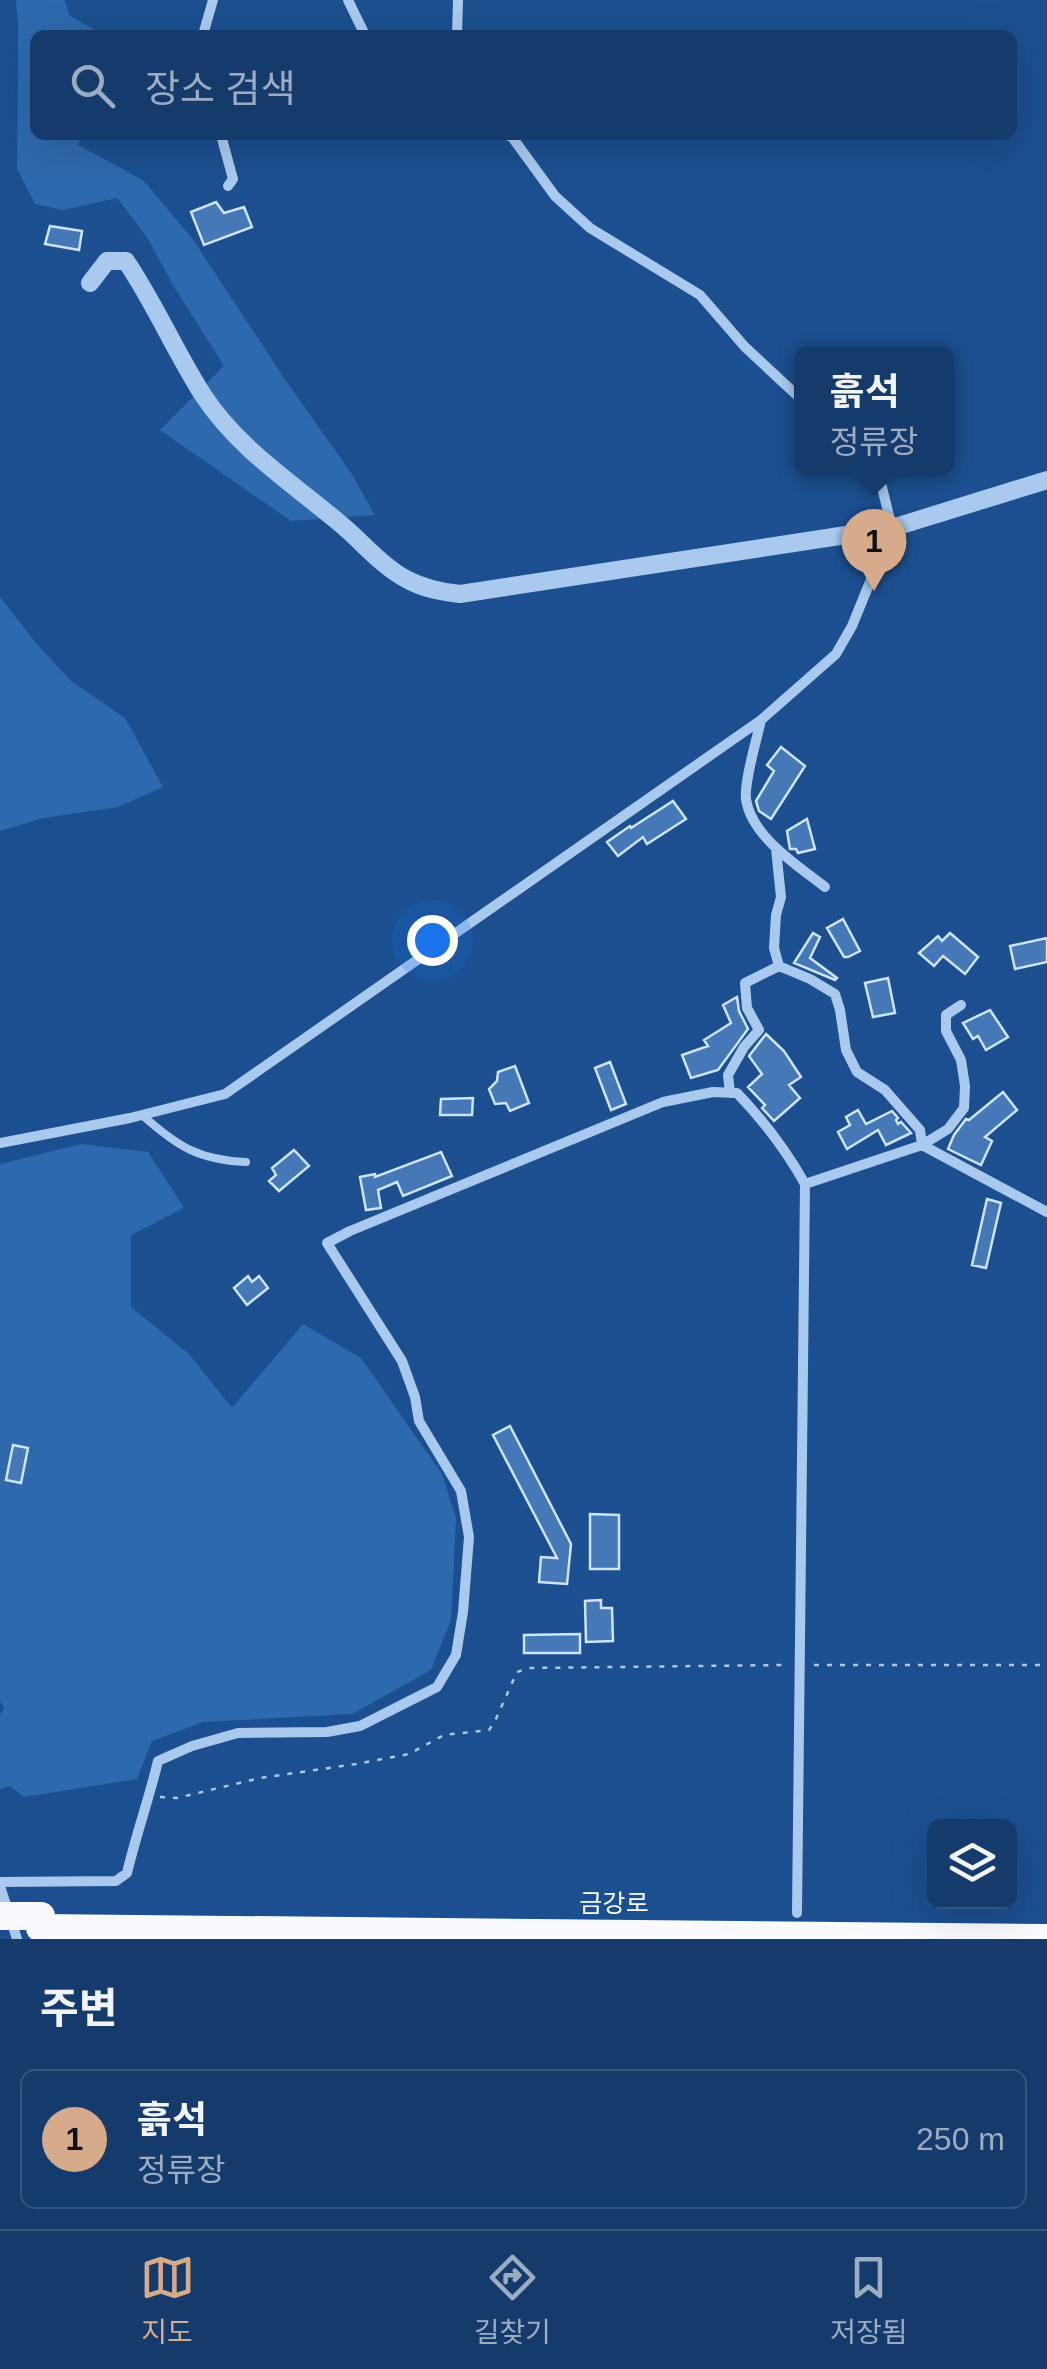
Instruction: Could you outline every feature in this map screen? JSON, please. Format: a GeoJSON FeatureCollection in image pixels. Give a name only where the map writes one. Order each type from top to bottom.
{"type":"FeatureCollection","features":[{"type":"Feature","properties":{"kind":"highway"},"geometry":{"type":"LineString","coordinates":[[0,1916],[32,1928]]}},
{"type":"Feature","properties":{"kind":"highway"},"geometry":{"type":"LineString","coordinates":[[0,1928],[32,1928]]}},
{"type":"Feature","properties":{"kind":"highway","name":"금강로"},"geometry":{"type":"LineString","coordinates":[[32,1928],[1047,1938]]}},
{"type":"Feature","properties":{"kind":"street"},"geometry":{"type":"LineString","coordinates":[[204,30],[213,0]]}},
{"type":"Feature","properties":{"kind":"street"},"geometry":{"type":"LineString","coordinates":[[348,0],[363,30]]}},
{"type":"Feature","properties":{"kind":"street"},"geometry":{"type":"LineString","coordinates":[[457,30],[458,0]]}},
{"type":"Feature","properties":{"kind":"street"},"geometry":{"type":"LineString","coordinates":[[222,140],[233,179],[228,186]]}},
{"type":"Feature","properties":{"kind":"street"},"geometry":{"type":"LineString","coordinates":[[514,140],[555,196],[590,228],[700,295],[746,347],[794,392]]}},
{"type":"Feature","properties":{"kind":"street"},"geometry":{"type":"LineString","coordinates":[[90,283],[107,261],[126,261],[144,286],[205,398],[230,428],[271,469],[382,561],[404,578],[430,590],[460,594],[892,528],[1047,480]]}},
{"type":"Feature","properties":{"kind":"street"},"geometry":{"type":"LineString","coordinates":[[0,1143],[225,1094],[761,720],[836,654],[852,626],[892,528],[879,476]]}},
{"type":"Feature","properties":{"kind":"street"},"geometry":{"type":"LineString","coordinates":[[761,720],[746,796],[752,818],[776,848],[825,886]]}},
{"type":"Feature","properties":{"kind":"street"},"geometry":{"type":"LineString","coordinates":[[776,848],[782,897],[776,915],[774,948],[779,966]]}},
{"type":"Feature","properties":{"kind":"street"},"geometry":{"type":"LineString","coordinates":[[730,1093],[728,1075],[758,1030],[747,1008],[745,982],[779,966],[835,994],[846,1050],[857,1072],[886,1090],[920,1130],[922,1145]]}},
{"type":"Feature","properties":{"kind":"street"},"geometry":{"type":"LineString","coordinates":[[805,1184],[922,1145],[948,1129],[964,1108],[965,1086],[961,1060],[946,1031],[946,1015],[961,1005]]}},
{"type":"Feature","properties":{"kind":"street"},"geometry":{"type":"LineString","coordinates":[[0,1884],[116,1880],[127,1873],[158,1760],[238,1733],[327,1732],[360,1726],[437,1687],[456,1655],[463,1612],[468,1537],[461,1491],[420,1421],[402,1361],[327,1243],[664,1102],[713,1092],[737,1093],[764,1122],[805,1184],[797,1913]]}},
{"type":"Feature","properties":{"kind":"street"},"geometry":{"type":"LineString","coordinates":[[922,1145],[1047,1212]]}},
{"type":"Feature","properties":{"kind":"street"},"geometry":{"type":"LineString","coordinates":[[0,1884],[32,1928]]}},
{"type":"Feature","properties":{"kind":"lane"},"geometry":{"type":"LineString","coordinates":[[142,1115],[189,1151],[220,1161],[246,1162]]}},
{"type":"Feature","properties":{"kind":"path"},"geometry":{"type":"LineString","coordinates":[[150,1796],[177,1798],[260,1778],[374,1761],[409,1754],[444,1735],[489,1730],[517,1672],[529,1668],[1047,1665]]}},
{"type":"Feature","properties":{"kind":"shaded area"},"geometry":{"type":"Polygon","coordinates":[[[16,0],[65,0],[69,15],[94,30],[30,30],[30,140],[80,140],[78,145],[143,180],[192,238],[351,473],[375,515],[291,521],[160,430],[224,366],[147,237],[117,198],[63,210],[35,204],[17,169],[16,0]]]}},
{"type":"Feature","properties":{"kind":"shaded area"},"geometry":{"type":"Polygon","coordinates":[[[0,597],[71,681],[125,718],[163,787],[118,807],[44,818],[0,831],[0,597]]]}},
{"type":"Feature","properties":{"kind":"shaded area"},"geometry":{"type":"Polygon","coordinates":[[[81,1144],[148,1152],[184,1208],[131,1235],[131,1307],[189,1354],[232,1408],[303,1324],[361,1358],[442,1474],[456,1518],[451,1620],[431,1670],[352,1714],[203,1722],[152,1741],[137,1779],[24,1797],[10,1786],[0,1789],[0,1715],[4,1708],[0,1701],[0,1164],[81,1144]]]}},
{"type":"Feature","properties":{"kind":"building"},"geometry":{"type":"Polygon","coordinates":[[[216,202],[224,213],[244,207],[252,227],[204,245],[191,212],[216,202]]]}},
{"type":"Feature","properties":{"kind":"building"},"geometry":{"type":"Polygon","coordinates":[[[50,226],[82,231],[79,250],[45,244],[50,226]]]}},
{"type":"Feature","properties":{"kind":"building"},"geometry":{"type":"Polygon","coordinates":[[[781,747],[805,766],[771,819],[759,811],[756,801],[774,771],[767,765],[781,747]]]}},
{"type":"Feature","properties":{"kind":"building"},"geometry":{"type":"Polygon","coordinates":[[[673,801],[686,819],[647,844],[643,837],[618,856],[607,842],[673,801]]]}},
{"type":"Feature","properties":{"kind":"building"},"geometry":{"type":"Polygon","coordinates":[[[807,819],[815,849],[798,853],[790,849],[787,831],[807,819]]]}},
{"type":"Feature","properties":{"kind":"building"},"geometry":{"type":"Polygon","coordinates":[[[843,919],[860,951],[848,957],[844,957],[827,928],[843,919]]]}},
{"type":"Feature","properties":{"kind":"building"},"geometry":{"type":"Polygon","coordinates":[[[813,933],[820,937],[810,958],[835,980],[794,963],[813,933]]]}},
{"type":"Feature","properties":{"kind":"building"},"geometry":{"type":"Polygon","coordinates":[[[950,933],[978,957],[965,974],[943,956],[934,966],[919,953],[938,936],[942,941],[950,933]]]}},
{"type":"Feature","properties":{"kind":"building"},"geometry":{"type":"Polygon","coordinates":[[[1047,938],[1047,962],[1015,969],[1010,946],[1047,938]]]}},
{"type":"Feature","properties":{"kind":"building"},"geometry":{"type":"Polygon","coordinates":[[[888,978],[895,1013],[873,1017],[865,983],[888,978]]]}},
{"type":"Feature","properties":{"kind":"building"},"geometry":{"type":"Polygon","coordinates":[[[737,997],[748,1029],[718,1070],[691,1078],[682,1055],[708,1046],[704,1040],[731,1023],[723,1005],[737,997]]]}},
{"type":"Feature","properties":{"kind":"building"},"geometry":{"type":"Polygon","coordinates":[[[990,1010],[1008,1037],[986,1050],[963,1023],[990,1010]]]}},
{"type":"Feature","properties":{"kind":"building"},"geometry":{"type":"Polygon","coordinates":[[[766,1034],[784,1051],[801,1077],[789,1085],[800,1098],[774,1121],[748,1087],[762,1074],[749,1056],[766,1034]]]}},
{"type":"Feature","properties":{"kind":"building"},"geometry":{"type":"Polygon","coordinates":[[[610,1062],[626,1104],[611,1110],[595,1068],[610,1062]]]}},
{"type":"Feature","properties":{"kind":"building"},"geometry":{"type":"Polygon","coordinates":[[[515,1066],[529,1103],[510,1111],[506,1103],[495,1104],[489,1089],[497,1081],[498,1072],[515,1066]]]}},
{"type":"Feature","properties":{"kind":"building"},"geometry":{"type":"Polygon","coordinates":[[[1003,1092],[1017,1110],[985,1137],[992,1141],[981,1165],[948,1149],[966,1119],[1003,1092]]]}},
{"type":"Feature","properties":{"kind":"building"},"geometry":{"type":"Polygon","coordinates":[[[473,1098],[472,1115],[440,1115],[441,1099],[473,1098]]]}},
{"type":"Feature","properties":{"kind":"building"},"geometry":{"type":"Polygon","coordinates":[[[858,1110],[866,1124],[892,1111],[898,1124],[901,1122],[911,1133],[886,1145],[878,1130],[847,1149],[838,1132],[850,1125],[846,1117],[858,1110]]]}},
{"type":"Feature","properties":{"kind":"building"},"geometry":{"type":"Polygon","coordinates":[[[294,1150],[309,1166],[279,1191],[269,1181],[276,1175],[272,1168],[294,1150]]]}},
{"type":"Feature","properties":{"kind":"building"},"geometry":{"type":"Polygon","coordinates":[[[441,1152],[452,1176],[403,1196],[397,1182],[378,1190],[381,1208],[366,1210],[360,1177],[375,1177],[441,1152]]]}},
{"type":"Feature","properties":{"kind":"building"},"geometry":{"type":"Polygon","coordinates":[[[987,1199],[1001,1203],[986,1268],[972,1265],[987,1199]]]}},
{"type":"Feature","properties":{"kind":"building"},"geometry":{"type":"Polygon","coordinates":[[[248,1276],[252,1282],[259,1276],[268,1288],[247,1305],[234,1288],[248,1276]]]}},
{"type":"Feature","properties":{"kind":"building"},"geometry":{"type":"Polygon","coordinates":[[[510,1426],[571,1544],[567,1584],[539,1582],[541,1557],[557,1558],[493,1435],[510,1426]]]}},
{"type":"Feature","properties":{"kind":"building"},"geometry":{"type":"Polygon","coordinates":[[[13,1445],[28,1448],[21,1483],[6,1480],[13,1445]]]}},
{"type":"Feature","properties":{"kind":"building"},"geometry":{"type":"Polygon","coordinates":[[[590,1514],[619,1515],[619,1569],[590,1569],[590,1514]]]}},
{"type":"Feature","properties":{"kind":"building"},"geometry":{"type":"Polygon","coordinates":[[[601,1600],[601,1608],[612,1608],[613,1641],[586,1642],[585,1601],[601,1600]]]}},
{"type":"Feature","properties":{"kind":"building"},"geometry":{"type":"Polygon","coordinates":[[[580,1634],[580,1653],[524,1653],[524,1635],[580,1634]]]}},
{"type":"Feature","properties":{"kind":"place","name":"흙석"},"geometry":{"type":"Point","coordinates":[874,591]}}]}
